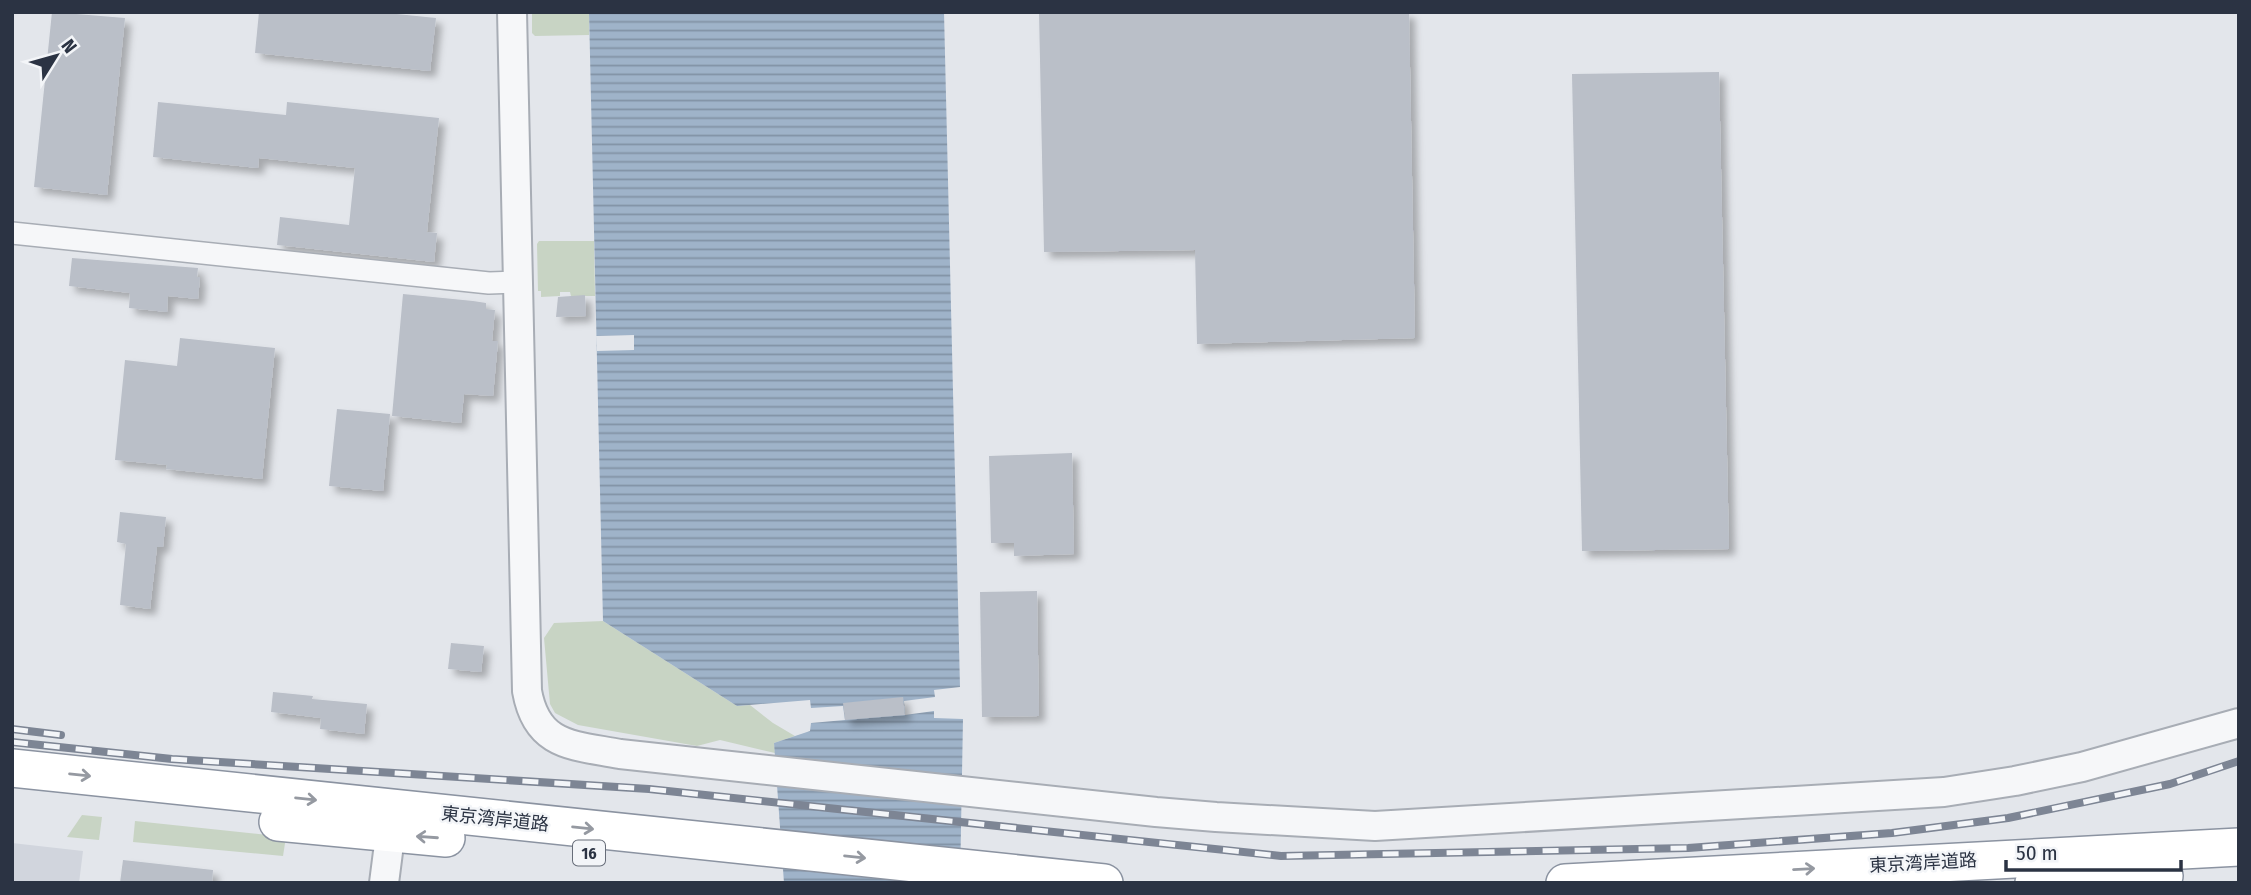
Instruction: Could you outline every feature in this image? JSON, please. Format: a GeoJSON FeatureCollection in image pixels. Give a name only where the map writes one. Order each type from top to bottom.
{"type":"FeatureCollection","features":[{"type":"Feature","properties":{"kind":"highway","name":"東京湾岸道路"},"geometry":{"type":"LineString","coordinates":[[12,768],[392,821]]}},
{"type":"Feature","properties":{"kind":"highway","name":"東京湾岸道路"},"geometry":{"type":"LineString","coordinates":[[12,794],[392,821],[787,862],[964,868],[1104,883]]}},
{"type":"Feature","properties":{"kind":"highway","name":"東京湾岸道路"},"geometry":{"type":"LineString","coordinates":[[1565,883],[2239,847]]}},
{"type":"Feature","properties":{"kind":"highway","name":"東京湾岸道路"},"geometry":{"type":"LineString","coordinates":[[787,862],[872,883]]}},
{"type":"Feature","properties":{"kind":"highway"},"geometry":{"type":"LineString","coordinates":[[2035,883],[2239,873]]}},
{"type":"Feature","properties":{"kind":"street"},"geometry":{"type":"LineString","coordinates":[[512,12],[527,691],[535,720],[552,737],[576,746],[620,754],[969,792],[1229,818],[1375,825],[1944,792],[2082,767],[2239,723]]}},
{"type":"Feature","properties":{"kind":"street"},"geometry":{"type":"LineString","coordinates":[[12,233],[489,282],[517,282]]}},
{"type":"Feature","properties":{"kind":"street"},"geometry":{"type":"LineString","coordinates":[[384,883],[392,821]]}},
{"type":"Feature","properties":{"kind":"shaded area"},"geometry":{"type":"Polygon","coordinates":[[[12,843],[83,851],[79,883],[12,883],[12,843]]]}},
{"type":"Feature","properties":{"kind":"green space"},"geometry":{"type":"Polygon","coordinates":[[[532,12],[589,12],[589,35],[535,36],[532,33],[532,12]]]}},
{"type":"Feature","properties":{"kind":"green space"},"geometry":{"type":"Polygon","coordinates":[[[539,241],[594,241],[595,296],[571,296],[570,292],[560,292],[560,296],[541,297],[541,291],[538,291],[539,241]]]}},
{"type":"Feature","properties":{"kind":"green space"},"geometry":{"type":"Polygon","coordinates":[[[603,621],[737,706],[750,705],[795,736],[774,743],[775,753],[720,740],[697,746],[578,725],[555,713],[550,704],[544,638],[554,623],[603,621]]]}},
{"type":"Feature","properties":{"kind":"green space"},"geometry":{"type":"Polygon","coordinates":[[[82,815],[102,817],[99,840],[67,837],[82,815]]]}},
{"type":"Feature","properties":{"kind":"green space"},"geometry":{"type":"Polygon","coordinates":[[[135,821],[286,837],[283,856],[133,842],[135,821]]]}},
{"type":"Feature","properties":{"kind":"water"},"geometry":{"type":"Polygon","coordinates":[[[589,12],[944,12],[960,687],[934,690],[935,697],[904,701],[905,715],[934,711],[934,718],[963,719],[960,883],[784,883],[774,743],[810,731],[811,723],[845,720],[843,706],[811,708],[810,700],[737,706],[603,621],[589,12]]]}},
{"type":"Feature","properties":{"kind":"pier"},"geometry":{"type":"Polygon","coordinates":[[[634,335],[634,350],[597,351],[596,336],[634,335]]]}},
{"type":"Feature","properties":{"kind":"building"},"geometry":{"type":"Polygon","coordinates":[[[52,12],[125,18],[107,195],[34,187],[52,12]]]}},
{"type":"Feature","properties":{"kind":"building"},"geometry":{"type":"Polygon","coordinates":[[[259,12],[377,12],[436,18],[430,71],[255,53],[259,12]]]}},
{"type":"Feature","properties":{"kind":"building"},"geometry":{"type":"Polygon","coordinates":[[[1039,12],[1409,12],[1415,338],[1197,344],[1195,250],[1044,252],[1039,12]]]}},
{"type":"Feature","properties":{"kind":"building"},"geometry":{"type":"Polygon","coordinates":[[[1719,72],[1729,549],[1582,551],[1572,74],[1719,72]]]}},
{"type":"Feature","properties":{"kind":"building"},"geometry":{"type":"Polygon","coordinates":[[[158,102],[286,115],[287,102],[439,118],[427,232],[437,233],[434,262],[277,245],[280,217],[349,225],[355,168],[259,158],[258,168],[153,157],[158,102]]]}},
{"type":"Feature","properties":{"kind":"building"},"geometry":{"type":"Polygon","coordinates":[[[72,258],[198,268],[198,299],[168,296],[167,312],[129,308],[130,293],[69,286],[72,258]]]}},
{"type":"Feature","properties":{"kind":"building"},"geometry":{"type":"Polygon","coordinates":[[[403,294],[486,303],[486,309],[495,310],[492,341],[498,341],[493,396],[464,394],[461,423],[392,416],[403,294]]]}},
{"type":"Feature","properties":{"kind":"building"},"geometry":{"type":"Polygon","coordinates":[[[585,295],[586,316],[556,317],[558,297],[585,295]]]}},
{"type":"Feature","properties":{"kind":"building"},"geometry":{"type":"Polygon","coordinates":[[[180,338],[275,348],[262,479],[166,469],[167,465],[115,460],[125,360],[177,366],[180,338]]]}},
{"type":"Feature","properties":{"kind":"building"},"geometry":{"type":"Polygon","coordinates":[[[337,409],[390,414],[383,491],[329,486],[337,409]]]}},
{"type":"Feature","properties":{"kind":"building"},"geometry":{"type":"Polygon","coordinates":[[[1072,453],[1074,554],[1014,556],[1014,543],[991,543],[989,456],[1072,453]]]}},
{"type":"Feature","properties":{"kind":"building"},"geometry":{"type":"Polygon","coordinates":[[[120,512],[166,517],[163,547],[157,547],[150,609],[120,605],[126,544],[117,542],[120,512]]]}},
{"type":"Feature","properties":{"kind":"building"},"geometry":{"type":"Polygon","coordinates":[[[1037,591],[1039,716],[982,717],[980,592],[1037,591]]]}},
{"type":"Feature","properties":{"kind":"building"},"geometry":{"type":"Polygon","coordinates":[[[451,643],[484,646],[481,672],[448,669],[451,643]]]}},
{"type":"Feature","properties":{"kind":"building"},"geometry":{"type":"Polygon","coordinates":[[[273,692],[367,704],[364,734],[320,729],[321,718],[271,712],[273,692]]]}},
{"type":"Feature","properties":{"kind":"building"},"geometry":{"type":"Polygon","coordinates":[[[903,697],[905,715],[845,720],[843,703],[903,697]]]}},
{"type":"Feature","properties":{"kind":"building"},"geometry":{"type":"Polygon","coordinates":[[[123,860],[213,870],[212,883],[120,883],[123,860]]]}},
{"type":"Feature","properties":{"kind":"railway"},"geometry":{"type":"LineString","coordinates":[[12,729],[61,735]]}},
{"type":"Feature","properties":{"kind":"railway"},"geometry":{"type":"LineString","coordinates":[[12,742],[172,759],[649,789],[1281,856],[1688,848],[1892,833],[2008,818],[2170,784],[2239,761]]}}]}
